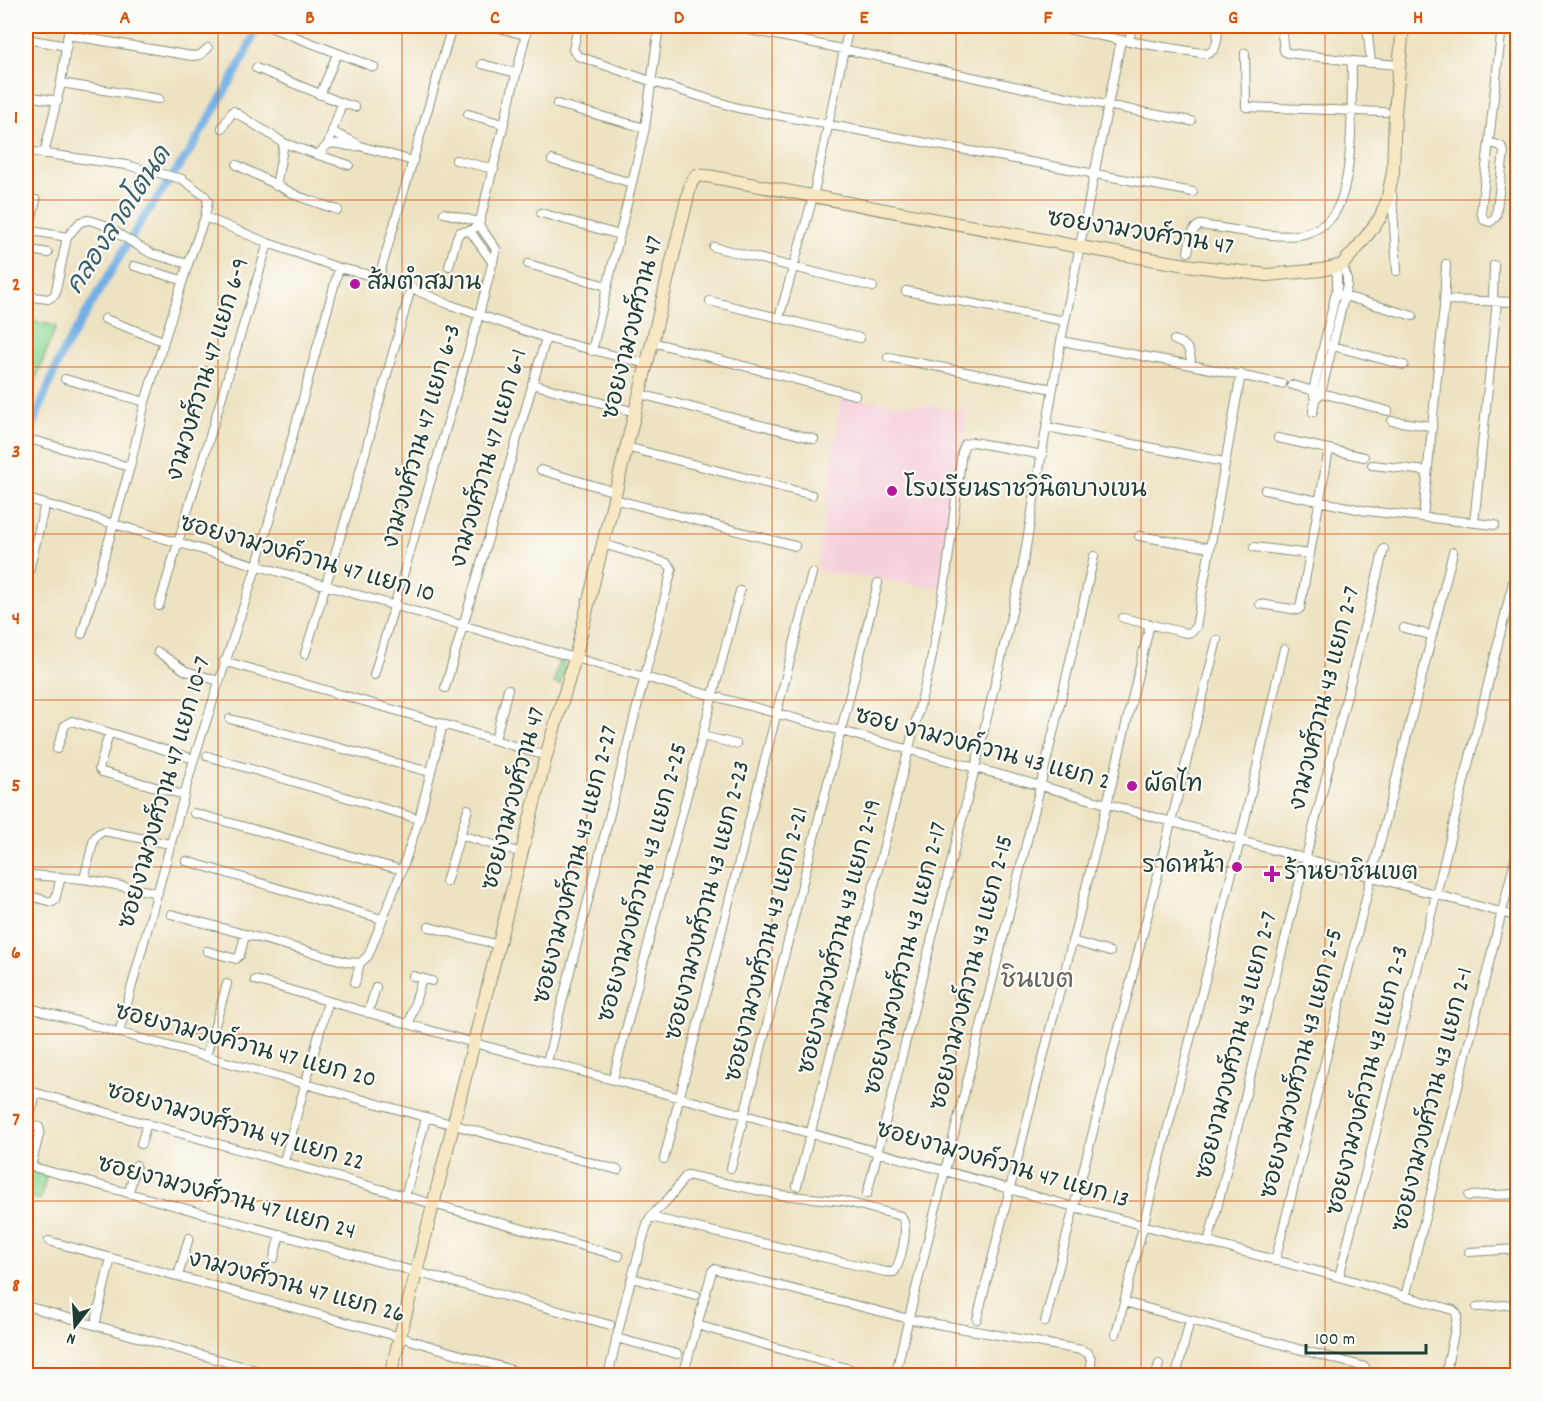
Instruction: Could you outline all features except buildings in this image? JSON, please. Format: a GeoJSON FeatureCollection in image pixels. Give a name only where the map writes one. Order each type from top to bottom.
{"type":"FeatureCollection","features":[{"type":"Feature","properties":{"kind":"street"},"geometry":{"type":"LineString","coordinates":[[44,154],[58,101],[69,26]]}},
{"type":"Feature","properties":{"kind":"street"},"geometry":{"type":"LineString","coordinates":[[379,277],[451,27],[438,26]]}},
{"type":"Feature","properties":{"kind":"street"},"geometry":{"type":"LineString","coordinates":[[449,266],[460,232],[470,231],[479,223],[527,30],[492,26]]}},
{"type":"Feature","properties":{"kind":"street"},"geometry":{"type":"LineString","coordinates":[[578,26],[574,54],[653,82],[738,108],[1193,192]]}},
{"type":"Feature","properties":{"kind":"street"},"geometry":{"type":"LineString","coordinates":[[592,351],[645,128],[659,27],[650,26]]}},
{"type":"Feature","properties":{"kind":"street"},"geometry":{"type":"LineString","coordinates":[[779,318],[813,197],[849,26]]}},
{"type":"Feature","properties":{"kind":"street"},"geometry":{"type":"LineString","coordinates":[[1053,26],[1125,41],[1207,54],[1216,46],[1218,26]]}},
{"type":"Feature","properties":{"kind":"street","name":"ซอยงามวงศ์วาน 43 แยก 2-17"},"geometry":{"type":"LineString","coordinates":[[867,1194],[975,768],[1022,570],[1061,341],[1107,106],[1125,41],[1132,26]]}},
{"type":"Feature","properties":{"kind":"street"},"geometry":{"type":"LineString","coordinates":[[1281,26],[1284,51],[1288,53],[1398,65]]}},
{"type":"Feature","properties":{"kind":"street"},"geometry":{"type":"LineString","coordinates":[[1367,26],[1371,63]]}},
{"type":"Feature","properties":{"kind":"street"},"geometry":{"type":"LineString","coordinates":[[1397,271],[1391,186],[1398,65],[1403,26]]}},
{"type":"Feature","properties":{"kind":"street"},"geometry":{"type":"LineString","coordinates":[[1489,142],[1501,146],[1504,152],[1496,217],[1490,222],[1484,220],[1481,212],[1502,26]]}},
{"type":"Feature","properties":{"kind":"street"},"geometry":{"type":"LineString","coordinates":[[272,28],[374,67]]}},
{"type":"Feature","properties":{"kind":"street"},"geometry":{"type":"LineString","coordinates":[[750,30],[844,48],[1107,106],[1191,121]]}},
{"type":"Feature","properties":{"kind":"street"},"geometry":{"type":"LineString","coordinates":[[68,35],[192,56],[200,55],[208,48]]}},
{"type":"Feature","properties":{"kind":"street"},"geometry":{"type":"LineString","coordinates":[[26,39],[67,46]]}},
{"type":"Feature","properties":{"kind":"street"},"geometry":{"type":"LineString","coordinates":[[1245,53],[1246,107],[1385,112]]}},
{"type":"Feature","properties":{"kind":"street"},"geometry":{"type":"LineString","coordinates":[[320,94],[337,54]]}},
{"type":"Feature","properties":{"kind":"street"},"geometry":{"type":"LineString","coordinates":[[1188,252],[1195,227],[1200,225],[1280,235],[1303,234],[1318,229],[1331,218],[1338,206],[1346,182],[1350,148],[1352,61]]}},
{"type":"Feature","properties":{"kind":"street"},"geometry":{"type":"LineString","coordinates":[[482,64],[516,73]]}},
{"type":"Feature","properties":{"kind":"street"},"geometry":{"type":"LineString","coordinates":[[256,69],[355,107]]}},
{"type":"Feature","properties":{"kind":"street"},"geometry":{"type":"LineString","coordinates":[[61,83],[159,99]]}},
{"type":"Feature","properties":{"kind":"street"},"geometry":{"type":"LineString","coordinates":[[26,96],[58,101]]}},
{"type":"Feature","properties":{"kind":"street"},"geometry":{"type":"LineString","coordinates":[[318,155],[328,144],[342,103]]}},
{"type":"Feature","properties":{"kind":"street"},"geometry":{"type":"LineString","coordinates":[[557,104],[645,128]]}},
{"type":"Feature","properties":{"kind":"street"},"geometry":{"type":"LineString","coordinates":[[222,128],[233,111],[284,143],[349,165]]}},
{"type":"Feature","properties":{"kind":"street"},"geometry":{"type":"LineString","coordinates":[[468,114],[503,124]]}},
{"type":"Feature","properties":{"kind":"street"},"geometry":{"type":"LineString","coordinates":[[332,131],[360,146],[413,161]]}},
{"type":"Feature","properties":{"kind":"street"},"geometry":{"type":"LineString","coordinates":[[328,144],[337,142],[354,147],[360,146]]}},
{"type":"Feature","properties":{"kind":"street"},"geometry":{"type":"LineString","coordinates":[[276,186],[284,143]]}},
{"type":"Feature","properties":{"kind":"street"},"geometry":{"type":"LineString","coordinates":[[26,151],[140,168],[182,179],[205,196],[208,201],[205,217],[182,280],[144,402],[130,467],[82,634]]}},
{"type":"Feature","properties":{"kind":"street"},"geometry":{"type":"LineString","coordinates":[[456,160],[494,170]]}},
{"type":"Feature","properties":{"kind":"street"},"geometry":{"type":"LineString","coordinates":[[552,160],[632,183]]}},
{"type":"Feature","properties":{"kind":"street"},"geometry":{"type":"LineString","coordinates":[[237,165],[300,197],[338,210]]}},
{"type":"Feature","properties":{"kind":"street","name":"ซอยงามวงศ์วาน 47"},"geometry":{"type":"LineString","coordinates":[[390,1376],[546,756],[575,658],[693,178],[697,175],[713,177],[1080,247],[1186,264],[1267,275],[1298,274],[1338,266]]}},
{"type":"Feature","properties":{"kind":"street"},"geometry":{"type":"LineString","coordinates":[[1329,345],[1338,282],[1338,266],[1359,246],[1380,218],[1391,186]]}},
{"type":"Feature","properties":{"kind":"street"},"geometry":{"type":"LineString","coordinates":[[36,200],[27,230],[68,237]]}},
{"type":"Feature","properties":{"kind":"street"},"geometry":{"type":"LineString","coordinates":[[444,213],[479,223],[496,249],[493,263]]}},
{"type":"Feature","properties":{"kind":"street"},"geometry":{"type":"LineString","coordinates":[[541,213],[620,235]]}},
{"type":"Feature","properties":{"kind":"street"},"geometry":{"type":"LineString","coordinates":[[205,217],[268,243],[339,268],[379,277],[546,338],[647,364]]}},
{"type":"Feature","properties":{"kind":"street"},"geometry":{"type":"LineString","coordinates":[[26,296],[48,299],[55,295],[68,237],[80,222],[89,220],[102,224],[152,254],[188,264]]}},
{"type":"Feature","properties":{"kind":"street"},"geometry":{"type":"LineString","coordinates":[[470,231],[493,263]]}},
{"type":"Feature","properties":{"kind":"street","name":"งามวงศ์วาน 47 แยก 6-9"},"geometry":{"type":"LineString","coordinates":[[159,606],[268,243]]}},
{"type":"Feature","properties":{"kind":"street"},"geometry":{"type":"LineString","coordinates":[[714,247],[873,287]]}},
{"type":"Feature","properties":{"kind":"street"},"geometry":{"type":"LineString","coordinates":[[26,249],[48,253]]}},
{"type":"Feature","properties":{"kind":"street","name":"งามวงศ์วาน 47 แยก 6-3"},"geometry":{"type":"LineString","coordinates":[[375,675],[493,263]]}},
{"type":"Feature","properties":{"kind":"street"},"geometry":{"type":"LineString","coordinates":[[528,264],[607,286]]}},
{"type":"Feature","properties":{"kind":"street"},"geometry":{"type":"LineString","coordinates":[[1423,517],[1446,264]]}},
{"type":"Feature","properties":{"kind":"street"},"geometry":{"type":"LineString","coordinates":[[1474,523],[1495,301],[1494,265]]}},
{"type":"Feature","properties":{"kind":"street"},"geometry":{"type":"LineString","coordinates":[[134,266],[182,280]]}},
{"type":"Feature","properties":{"kind":"street"},"geometry":{"type":"LineString","coordinates":[[1313,412],[1329,345],[1345,296],[1347,277],[1338,266]]}},
{"type":"Feature","properties":{"kind":"street","name":"ซอยงามวงศ์วาน 47 แยก 10-7"},"geometry":{"type":"LineString","coordinates":[[119,1033],[194,759],[224,661],[257,566],[339,268]]}},
{"type":"Feature","properties":{"kind":"street"},"geometry":{"type":"LineString","coordinates":[[304,654],[327,586],[411,288]]}},
{"type":"Feature","properties":{"kind":"street"},"geometry":{"type":"LineString","coordinates":[[906,291],[1065,321]]}},
{"type":"Feature","properties":{"kind":"street"},"geometry":{"type":"LineString","coordinates":[[1336,294],[1413,316]]}},
{"type":"Feature","properties":{"kind":"street"},"geometry":{"type":"LineString","coordinates":[[1444,300],[1518,302]]}},
{"type":"Feature","properties":{"kind":"street"},"geometry":{"type":"LineString","coordinates":[[710,301],[860,338]]}},
{"type":"Feature","properties":{"kind":"street"},"geometry":{"type":"LineString","coordinates":[[105,319],[163,341]]}},
{"type":"Feature","properties":{"kind":"street","name":"งามวงศ์วาน 47 แยก 6-1"},"geometry":{"type":"LineString","coordinates":[[445,688],[546,338]]}},
{"type":"Feature","properties":{"kind":"street"},"geometry":{"type":"LineString","coordinates":[[1174,340],[1190,349],[1191,365]]}},
{"type":"Feature","properties":{"kind":"street"},"geometry":{"type":"LineString","coordinates":[[1061,341],[1241,374],[1282,384]]}},
{"type":"Feature","properties":{"kind":"street"},"geometry":{"type":"LineString","coordinates":[[652,342],[855,395]]}},
{"type":"Feature","properties":{"kind":"street"},"geometry":{"type":"LineString","coordinates":[[1329,345],[1404,365]]}},
{"type":"Feature","properties":{"kind":"street"},"geometry":{"type":"LineString","coordinates":[[888,357],[1053,389]]}},
{"type":"Feature","properties":{"kind":"street"},"geometry":{"type":"LineString","coordinates":[[1123,618],[1186,633],[1194,630],[1241,374]]}},
{"type":"Feature","properties":{"kind":"street"},"geometry":{"type":"LineString","coordinates":[[65,379],[144,402]]}},
{"type":"Feature","properties":{"kind":"street"},"geometry":{"type":"LineString","coordinates":[[532,384],[635,412]]}},
{"type":"Feature","properties":{"kind":"street"},"geometry":{"type":"LineString","coordinates":[[1292,385],[1316,394],[1388,411]]}},
{"type":"Feature","properties":{"kind":"street"},"geometry":{"type":"LineString","coordinates":[[640,394],[814,439]]}},
{"type":"Feature","properties":{"kind":"street"},"geometry":{"type":"LineString","coordinates":[[1392,422],[1431,426]]}},
{"type":"Feature","properties":{"kind":"street"},"geometry":{"type":"LineString","coordinates":[[1047,427],[1224,462]]}},
{"type":"Feature","properties":{"kind":"street"},"geometry":{"type":"LineString","coordinates":[[1278,438],[1364,457]]}},
{"type":"Feature","properties":{"kind":"street"},"geometry":{"type":"LineString","coordinates":[[36,441],[130,467]]}},
{"type":"Feature","properties":{"kind":"street","name":"ซอยงามวงศ์วาน 43 แยก 2-19"},"geometry":{"type":"LineString","coordinates":[[797,1186],[934,644],[946,576],[962,452],[965,444],[973,442],[1042,455]]}},
{"type":"Feature","properties":{"kind":"street"},"geometry":{"type":"LineString","coordinates":[[627,447],[812,495]]}},
{"type":"Feature","properties":{"kind":"street"},"geometry":{"type":"LineString","coordinates":[[1260,604],[1300,609],[1329,449]]}},
{"type":"Feature","properties":{"kind":"street"},"geometry":{"type":"LineString","coordinates":[[1372,465],[1427,471]]}},
{"type":"Feature","properties":{"kind":"street"},"geometry":{"type":"LineString","coordinates":[[541,470],[615,495],[795,546]]}},
{"type":"Feature","properties":{"kind":"street"},"geometry":{"type":"LineString","coordinates":[[1265,490],[1367,511],[1495,525]]}},
{"type":"Feature","properties":{"kind":"street","name":"ซอยงามวงค์วาน 47 แยก 10"},"geometry":{"type":"LineString","coordinates":[[28,499],[575,658]]}},
{"type":"Feature","properties":{"kind":"street"},"geometry":{"type":"LineString","coordinates":[[29,571],[45,504]]}},
{"type":"Feature","properties":{"kind":"street"},"geometry":{"type":"LineString","coordinates":[[1139,536],[1210,548]]}},
{"type":"Feature","properties":{"kind":"street","name":"ซอยงามวงศ์วาน 43 แยก 2-27"},"geometry":{"type":"LineString","coordinates":[[547,1062],[672,569],[667,563],[603,544]]}},
{"type":"Feature","properties":{"kind":"street"},"geometry":{"type":"LineString","coordinates":[[1254,547],[1310,554]]}},
{"type":"Feature","properties":{"kind":"street","name":"งามวงศ์วาน 43 แยก 2-7"},"geometry":{"type":"LineString","coordinates":[[1306,859],[1384,549]]}},
{"type":"Feature","properties":{"kind":"street","name":"ซอยงามวงศ์วาน 43 แยก 2-5"},"geometry":{"type":"LineString","coordinates":[[1275,1260],[1430,635],[1453,552]]}},
{"type":"Feature","properties":{"kind":"street","name":"ซอยงามวงค์วาน 43 แยก 2-15"},"geometry":{"type":"LineString","coordinates":[[895,1376],[1094,556]]}},
{"type":"Feature","properties":{"kind":"street","name":"ซอยงามวงค์วาน 43 แยก 2-3"},"geometry":{"type":"LineString","coordinates":[[1339,1277],[1518,562]]}},
{"type":"Feature","properties":{"kind":"street","name":"ซอยงามวงศ์วาน 43 แยก 2-23"},"geometry":{"type":"LineString","coordinates":[[664,1159],[812,573]]}},
{"type":"Feature","properties":{"kind":"street","name":"ซอยงามวงศ์วาน 43 แยก 2-21"},"geometry":{"type":"LineString","coordinates":[[731,1168],[878,583]]}},
{"type":"Feature","properties":{"kind":"street","name":"ซอยงามวงค์วาน 43 แยก 2-25"},"geometry":{"type":"LineString","coordinates":[[613,1079],[740,591]]}},
{"type":"Feature","properties":{"kind":"street"},"geometry":{"type":"LineString","coordinates":[[977,1319],[1150,624]]}},
{"type":"Feature","properties":{"kind":"street"},"geometry":{"type":"LineString","coordinates":[[1404,628],[1430,635]]}},
{"type":"Feature","properties":{"kind":"street"},"geometry":{"type":"LineString","coordinates":[[1045,1322],[1217,640]]}},
{"type":"Feature","properties":{"kind":"street"},"geometry":{"type":"LineString","coordinates":[[1116,1334],[1240,841],[1284,649]]}},
{"type":"Feature","properties":{"kind":"street"},"geometry":{"type":"LineString","coordinates":[[158,652],[186,671],[219,681]]}},
{"type":"Feature","properties":{"kind":"street","name":"ซอย งามวงค์วาน 43 แยก 2"},"geometry":{"type":"LineString","coordinates":[[575,658],[1518,917]]}},
{"type":"Feature","properties":{"kind":"street"},"geometry":{"type":"LineString","coordinates":[[224,661],[546,756]]}},
{"type":"Feature","properties":{"kind":"street"},"geometry":{"type":"LineString","coordinates":[[495,740],[508,690]]}},
{"type":"Feature","properties":{"kind":"street"},"geometry":{"type":"LineString","coordinates":[[230,719],[430,772]]}},
{"type":"Feature","properties":{"kind":"street"},"geometry":{"type":"LineString","coordinates":[[57,749],[65,725],[72,721],[194,759]]}},
{"type":"Feature","properties":{"kind":"street"},"geometry":{"type":"LineString","coordinates":[[355,983],[360,963],[368,956],[402,870],[419,819],[443,724]]}},
{"type":"Feature","properties":{"kind":"street"},"geometry":{"type":"LineString","coordinates":[[109,733],[99,769],[102,772],[184,795]]}},
{"type":"Feature","properties":{"kind":"street"},"geometry":{"type":"LineString","coordinates":[[702,736],[736,744]]}},
{"type":"Feature","properties":{"kind":"street"},"geometry":{"type":"LineString","coordinates":[[207,756],[419,819]]}},
{"type":"Feature","properties":{"kind":"street"},"geometry":{"type":"LineString","coordinates":[[446,882],[468,809]]}},
{"type":"Feature","properties":{"kind":"street"},"geometry":{"type":"LineString","coordinates":[[194,813],[402,870]]}},
{"type":"Feature","properties":{"kind":"street"},"geometry":{"type":"LineString","coordinates":[[84,879],[94,839],[104,831],[170,844]]}},
{"type":"Feature","properties":{"kind":"street"},"geometry":{"type":"LineString","coordinates":[[460,835],[522,853]]}},
{"type":"Feature","properties":{"kind":"street","name":"ซอยงามวงศ์วาน 43 แยก 2-1"},"geometry":{"type":"LineString","coordinates":[[1405,1297],[1518,848]]}},
{"type":"Feature","properties":{"kind":"street"},"geometry":{"type":"LineString","coordinates":[[27,857],[27,870],[31,875],[84,879],[158,893]]}},
{"type":"Feature","properties":{"kind":"street","name":"ซอยงามวงศ์วาน 43 แยก 2-7"},"geometry":{"type":"LineString","coordinates":[[1208,1243],[1306,859]]}},
{"type":"Feature","properties":{"kind":"street"},"geometry":{"type":"LineString","coordinates":[[186,861],[382,919]]}},
{"type":"Feature","properties":{"kind":"street"},"geometry":{"type":"LineString","coordinates":[[26,895],[52,902],[55,900],[62,877]]}},
{"type":"Feature","properties":{"kind":"street"},"geometry":{"type":"LineString","coordinates":[[171,914],[347,962],[360,963]]}},
{"type":"Feature","properties":{"kind":"street"},"geometry":{"type":"LineString","coordinates":[[429,927],[499,945]]}},
{"type":"Feature","properties":{"kind":"street"},"geometry":{"type":"LineString","coordinates":[[207,951],[236,958],[240,955],[245,935]]}},
{"type":"Feature","properties":{"kind":"street"},"geometry":{"type":"LineString","coordinates":[[1072,941],[1110,952]]}},
{"type":"Feature","properties":{"kind":"street"},"geometry":{"type":"LineString","coordinates":[[409,1024],[418,977],[432,981]]}},
{"type":"Feature","properties":{"kind":"street","name":"ซอยงามวงค์วาน 47 แยก 13"},"geometry":{"type":"LineString","coordinates":[[255,980],[474,1043],[745,1115],[1143,1226],[1339,1277],[1453,1310],[1457,1314],[1446,1376]]}},
{"type":"Feature","properties":{"kind":"street"},"geometry":{"type":"LineString","coordinates":[[206,1056],[227,984]]}},
{"type":"Feature","properties":{"kind":"street"},"geometry":{"type":"LineString","coordinates":[[368,1013],[376,987]]}},
{"type":"Feature","properties":{"kind":"street"},"geometry":{"type":"LineString","coordinates":[[284,1161],[327,1002]]}},
{"type":"Feature","properties":{"kind":"street","name":"ซอยงามวงค์วาน 47 แยก 20"},"geometry":{"type":"LineString","coordinates":[[26,1007],[618,1170]]}},
{"type":"Feature","properties":{"kind":"street","name":"ซอยงามวงศ์วาน 47 แยก 22"},"geometry":{"type":"LineString","coordinates":[[26,1090],[619,1256]]}},
{"type":"Feature","properties":{"kind":"street"},"geometry":{"type":"LineString","coordinates":[[28,1166],[40,1131],[39,1127],[27,1124],[36,1093]]}},
{"type":"Feature","properties":{"kind":"street"},"geometry":{"type":"LineString","coordinates":[[405,1197],[426,1118]]}},
{"type":"Feature","properties":{"kind":"street"},"geometry":{"type":"LineString","coordinates":[[141,1144],[147,1123]]}},
{"type":"Feature","properties":{"kind":"street"},"geometry":{"type":"LineString","coordinates":[[1514,1152],[1518,1137]]}},
{"type":"Feature","properties":{"kind":"street"},"geometry":{"type":"LineString","coordinates":[[129,1192],[136,1165]]}},
{"type":"Feature","properties":{"kind":"street","name":"ซอยงามวงศ์วาน 47 แยก 24"},"geometry":{"type":"LineString","coordinates":[[28,1166],[610,1325]]}},
{"type":"Feature","properties":{"kind":"street"},"geometry":{"type":"LineString","coordinates":[[608,1376],[616,1338],[650,1216],[669,1199],[687,1175],[780,1195],[843,1201],[902,1216],[906,1223],[898,1265],[894,1272],[886,1272],[650,1216]]}},
{"type":"Feature","properties":{"kind":"street"},"geometry":{"type":"LineString","coordinates":[[1469,1197],[1518,1194]]}},
{"type":"Feature","properties":{"kind":"street"},"geometry":{"type":"LineString","coordinates":[[274,1258],[280,1234]]}},
{"type":"Feature","properties":{"kind":"street"},"geometry":{"type":"LineString","coordinates":[[178,1276],[189,1238]]}},
{"type":"Feature","properties":{"kind":"street","name":"งามวงศ์วาน 47 แยก 26"},"geometry":{"type":"LineString","coordinates":[[49,1241],[400,1337],[532,1376]]}},
{"type":"Feature","properties":{"kind":"street"},"geometry":{"type":"LineString","coordinates":[[1469,1252],[1518,1249]]}},
{"type":"Feature","properties":{"kind":"street"},"geometry":{"type":"LineString","coordinates":[[95,1325],[111,1258]]}},
{"type":"Feature","properties":{"kind":"street"},"geometry":{"type":"LineString","coordinates":[[683,1376],[714,1269],[909,1319],[1082,1350],[1088,1353],[1091,1359],[1091,1376]]}},
{"type":"Feature","properties":{"kind":"street"},"geometry":{"type":"LineString","coordinates":[[632,1278],[696,1294]]}},
{"type":"Feature","properties":{"kind":"street"},"geometry":{"type":"LineString","coordinates":[[1124,1302],[1365,1367]]}},
{"type":"Feature","properties":{"kind":"street"},"geometry":{"type":"LineString","coordinates":[[1477,1306],[1518,1304]]}},
{"type":"Feature","properties":{"kind":"street"},"geometry":{"type":"LineString","coordinates":[[26,1306],[277,1376]]}},
{"type":"Feature","properties":{"kind":"street"},"geometry":{"type":"LineString","coordinates":[[1176,1376],[1190,1320]]}},
{"type":"Feature","properties":{"kind":"street"},"geometry":{"type":"LineString","coordinates":[[697,1325],[874,1376]]}},
{"type":"Feature","properties":{"kind":"street"},"geometry":{"type":"LineString","coordinates":[[616,1338],[677,1354]]}},
{"type":"Feature","properties":{"kind":"street"},"geometry":{"type":"LineString","coordinates":[[1156,1376],[1159,1364]]}},
{"type":"Feature","properties":{"kind":"shaded area","name":"โรงเรียนราชวินิตบางเขน"},"geometry":{"type":"Polygon","coordinates":[[[841,398],[967,410],[940,588],[817,571],[841,398]]]}},
{"type":"Feature","properties":{"kind":"green space"},"geometry":{"type":"Polygon","coordinates":[[[26,320],[56,326],[26,404],[26,320]]]}},
{"type":"Feature","properties":{"kind":"green space"},"geometry":{"type":"Polygon","coordinates":[[[559,660],[564,661],[565,664],[560,685],[554,683],[559,660]]]}},
{"type":"Feature","properties":{"kind":"green space"},"geometry":{"type":"Polygon","coordinates":[[[26,1168],[47,1174],[40,1200],[26,1195],[26,1168]]]}},
{"type":"Feature","properties":{"kind":"waterway","name":"คลองลาดโตนด"},"geometry":{"type":"LineString","coordinates":[[26,442],[61,355],[143,218],[190,151],[238,69],[258,26]]}},
{"type":"Feature","properties":{"kind":"place","name":"ส้มตำสมาน"},"geometry":{"type":"Point","coordinates":[355,284]}},
{"type":"Feature","properties":{"kind":"place","name":"โรงเรียนราชวินิตบางเขน"},"geometry":{"type":"Point","coordinates":[892,491]}},
{"type":"Feature","properties":{"kind":"place","name":"ผัดไท"},"geometry":{"type":"Point","coordinates":[1132,786]}},
{"type":"Feature","properties":{"kind":"place","name":"ราดหน้า"},"geometry":{"type":"Point","coordinates":[1237,867]}},
{"type":"Feature","properties":{"kind":"place","name":"ร้านยาชินเขต"},"geometry":{"type":"Point","coordinates":[1272,874]}},
{"type":"Feature","properties":{"kind":"district","name":"ชินเขต"},"geometry":{"type":"Point","coordinates":[1037,981]}}]}
